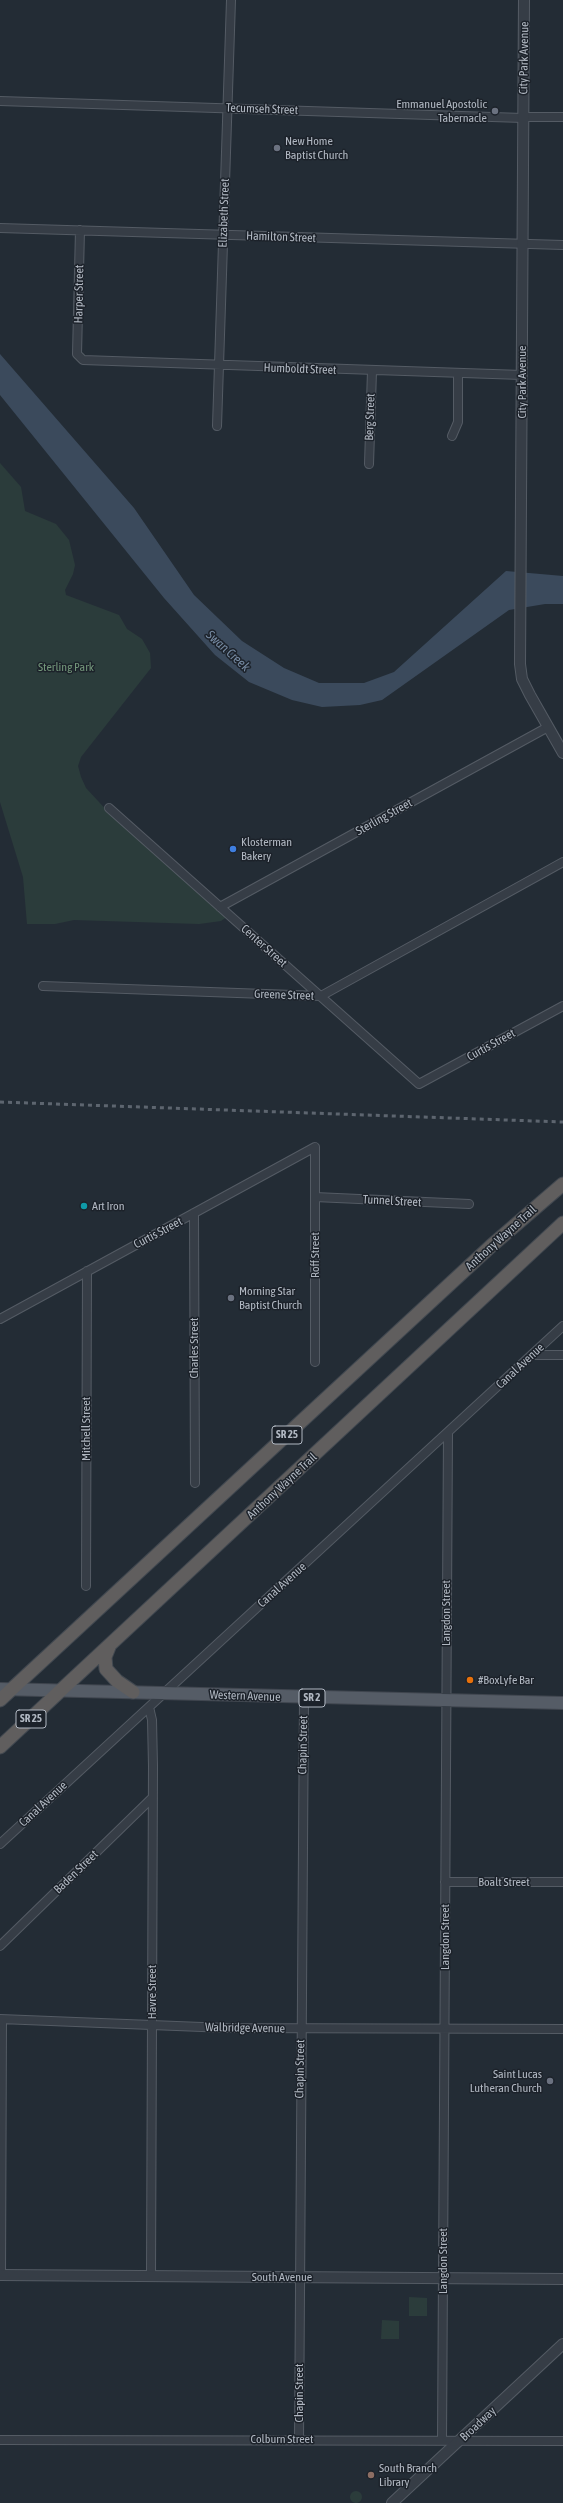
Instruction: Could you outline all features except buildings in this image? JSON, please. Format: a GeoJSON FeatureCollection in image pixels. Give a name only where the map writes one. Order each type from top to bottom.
{"type":"FeatureCollection","features":[{"type":"Feature","properties":{"kind":"highway","name":"Anthony Wayne Trail"},"geometry":{"type":"LineString","coordinates":[[0,1700],[6,1689],[491,1246],[563,1184]]}},
{"type":"Feature","properties":{"kind":"highway","name":"Anthony Wayne Trail"},"geometry":{"type":"LineString","coordinates":[[0,1747],[62,1691],[563,1223]]}},
{"type":"Feature","properties":{"kind":"highway"},"geometry":{"type":"LineString","coordinates":[[109,1647],[105,1657],[106,1669],[117,1681],[133,1692]]}},
{"type":"Feature","properties":{"kind":"main road","name":"Western Avenue"},"geometry":{"type":"LineString","coordinates":[[6,1689],[563,1704]]}},
{"type":"Feature","properties":{"kind":"street","name":"Elizabeth Street"},"geometry":{"type":"LineString","coordinates":[[216,426],[220,366],[231,0]]}},
{"type":"Feature","properties":{"kind":"street","name":"City Park Avenue"},"geometry":{"type":"LineString","coordinates":[[524,0],[520,664],[522,680],[563,753]]}},
{"type":"Feature","properties":{"kind":"street","name":"Tecumseh Street"},"geometry":{"type":"LineString","coordinates":[[0,101],[523,118],[563,117]]}},
{"type":"Feature","properties":{"kind":"street","name":"Hamilton Street"},"geometry":{"type":"LineString","coordinates":[[0,228],[563,244]]}},
{"type":"Feature","properties":{"kind":"street","name":"Harper Street"},"geometry":{"type":"LineString","coordinates":[[79,358],[80,230]]}},
{"type":"Feature","properties":{"kind":"street","name":"Humboldt Street"},"geometry":{"type":"LineString","coordinates":[[79,358],[88,361],[522,375]]}},
{"type":"Feature","properties":{"kind":"street","name":"Berg Street"},"geometry":{"type":"LineString","coordinates":[[369,464],[372,371]]}},
{"type":"Feature","properties":{"kind":"street"},"geometry":{"type":"LineString","coordinates":[[452,436],[458,422],[458,373]]}},
{"type":"Feature","properties":{"kind":"street","name":"Sterling Street"},"geometry":{"type":"LineString","coordinates":[[220,907],[548,727]]}},
{"type":"Feature","properties":{"kind":"street","name":"Center Street"},"geometry":{"type":"LineString","coordinates":[[109,808],[419,1084]]}},
{"type":"Feature","properties":{"kind":"street","name":"Greene Street"},"geometry":{"type":"LineString","coordinates":[[43,986],[321,996],[563,862]]}},
{"type":"Feature","properties":{"kind":"street","name":"Curtis Street"},"geometry":{"type":"LineString","coordinates":[[419,1084],[563,1006]]}},
{"type":"Feature","properties":{"kind":"street","name":"Curtis Street"},"geometry":{"type":"LineString","coordinates":[[0,1319],[315,1147]]}},
{"type":"Feature","properties":{"kind":"street","name":"Roff Street"},"geometry":{"type":"LineString","coordinates":[[315,1147],[315,1362]]}},
{"type":"Feature","properties":{"kind":"street","name":"Tunnel Street"},"geometry":{"type":"LineString","coordinates":[[315,1197],[469,1204]]}},
{"type":"Feature","properties":{"kind":"street","name":"Charles Street"},"geometry":{"type":"LineString","coordinates":[[194,1213],[195,1483]]}},
{"type":"Feature","properties":{"kind":"street","name":"Mitchell Street"},"geometry":{"type":"LineString","coordinates":[[86,1586],[87,1271]]}},
{"type":"Feature","properties":{"kind":"street","name":"Canal Avenue"},"geometry":{"type":"LineString","coordinates":[[0,1844],[448,1434],[563,1326]]}},
{"type":"Feature","properties":{"kind":"street"},"geometry":{"type":"LineString","coordinates":[[532,1355],[563,1356]]}},
{"type":"Feature","properties":{"kind":"street","name":"Langdon Street"},"geometry":{"type":"LineString","coordinates":[[442,2441],[448,1434]]}},
{"type":"Feature","properties":{"kind":"street","name":"Chapin Street"},"geometry":{"type":"LineString","coordinates":[[299,2439],[298,2277],[304,1698]]}},
{"type":"Feature","properties":{"kind":"street","name":"Havre Street"},"geometry":{"type":"LineString","coordinates":[[149,1707],[152,1720],[152,2276]]}},
{"type":"Feature","properties":{"kind":"street","name":"Baden Street"},"geometry":{"type":"LineString","coordinates":[[0,1946],[152,1798]]}},
{"type":"Feature","properties":{"kind":"street","name":"Boalt Street"},"geometry":{"type":"LineString","coordinates":[[445,1882],[563,1882]]}},
{"type":"Feature","properties":{"kind":"street"},"geometry":{"type":"LineString","coordinates":[[0,2275],[1,2019]]}},
{"type":"Feature","properties":{"kind":"street","name":"Walbridge Avenue"},"geometry":{"type":"LineString","coordinates":[[1,2019],[301,2029],[563,2029]]}},
{"type":"Feature","properties":{"kind":"street","name":"South Avenue"},"geometry":{"type":"LineString","coordinates":[[0,2275],[563,2279]]}},
{"type":"Feature","properties":{"kind":"street","name":"Broadway"},"geometry":{"type":"LineString","coordinates":[[392,2503],[563,2344]]}},
{"type":"Feature","properties":{"kind":"street","name":"Colburn Street"},"geometry":{"type":"LineString","coordinates":[[0,2440],[299,2439],[563,2441]]}},
{"type":"Feature","properties":{"kind":"green space","name":"Sterling Park"},"geometry":{"type":"Polygon","coordinates":[[[0,463],[21,487],[25,511],[56,524],[69,540],[75,565],[73,574],[65,590],[66,595],[119,615],[127,629],[142,639],[150,653],[151,668],[81,757],[78,766],[86,788],[111,815],[228,916],[221,921],[199,924],[74,920],[55,924],[27,924],[23,877],[0,802],[0,463]]]}},
{"type":"Feature","properties":{"kind":"green space"},"geometry":{"type":"Polygon","coordinates":[[[409,2297],[427,2298],[427,2316],[409,2316],[409,2297]]]}},
{"type":"Feature","properties":{"kind":"green space"},"geometry":{"type":"Polygon","coordinates":[[[382,2320],[399,2321],[399,2339],[381,2339],[382,2320]]]}},
{"type":"Feature","properties":{"kind":"green space"},"geometry":{"type":"Polygon","coordinates":[[[354,2491],[358,2491],[362,2497],[358,2503],[354,2503],[350,2499],[350,2495],[354,2491]]]}},
{"type":"Feature","properties":{"kind":"water","name":"Swan Creek"},"geometry":{"type":"Polygon","coordinates":[[[0,354],[134,508],[194,595],[242,641],[284,668],[319,683],[364,683],[394,672],[506,571],[563,576],[563,604],[545,604],[509,610],[382,700],[360,705],[322,707],[292,700],[249,682],[215,655],[164,598],[0,395],[0,354]]]}},
{"type":"Feature","properties":{"kind":"railway"},"geometry":{"type":"LineString","coordinates":[[0,1102],[563,1122]]}},
{"type":"Feature","properties":{"kind":"place","name":"Emmanuel Apostolic Tabernacle"},"geometry":{"type":"Point","coordinates":[495,111]}},
{"type":"Feature","properties":{"kind":"place","name":"New Home Baptist Church"},"geometry":{"type":"Point","coordinates":[277,148]}},
{"type":"Feature","properties":{"kind":"place","name":"Klosterman Bakery"},"geometry":{"type":"Point","coordinates":[233,849]}},
{"type":"Feature","properties":{"kind":"place","name":"Art Iron"},"geometry":{"type":"Point","coordinates":[84,1206]}},
{"type":"Feature","properties":{"kind":"place","name":"Morning Star Baptist Church"},"geometry":{"type":"Point","coordinates":[231,1298]}},
{"type":"Feature","properties":{"kind":"place","name":"#BoxLyfe Bar"},"geometry":{"type":"Point","coordinates":[470,1680]}},
{"type":"Feature","properties":{"kind":"place","name":"Saint Lucas Lutheran Church"},"geometry":{"type":"Point","coordinates":[550,2081]}},
{"type":"Feature","properties":{"kind":"place","name":"South Branch Library"},"geometry":{"type":"Point","coordinates":[371,2475]}}]}
